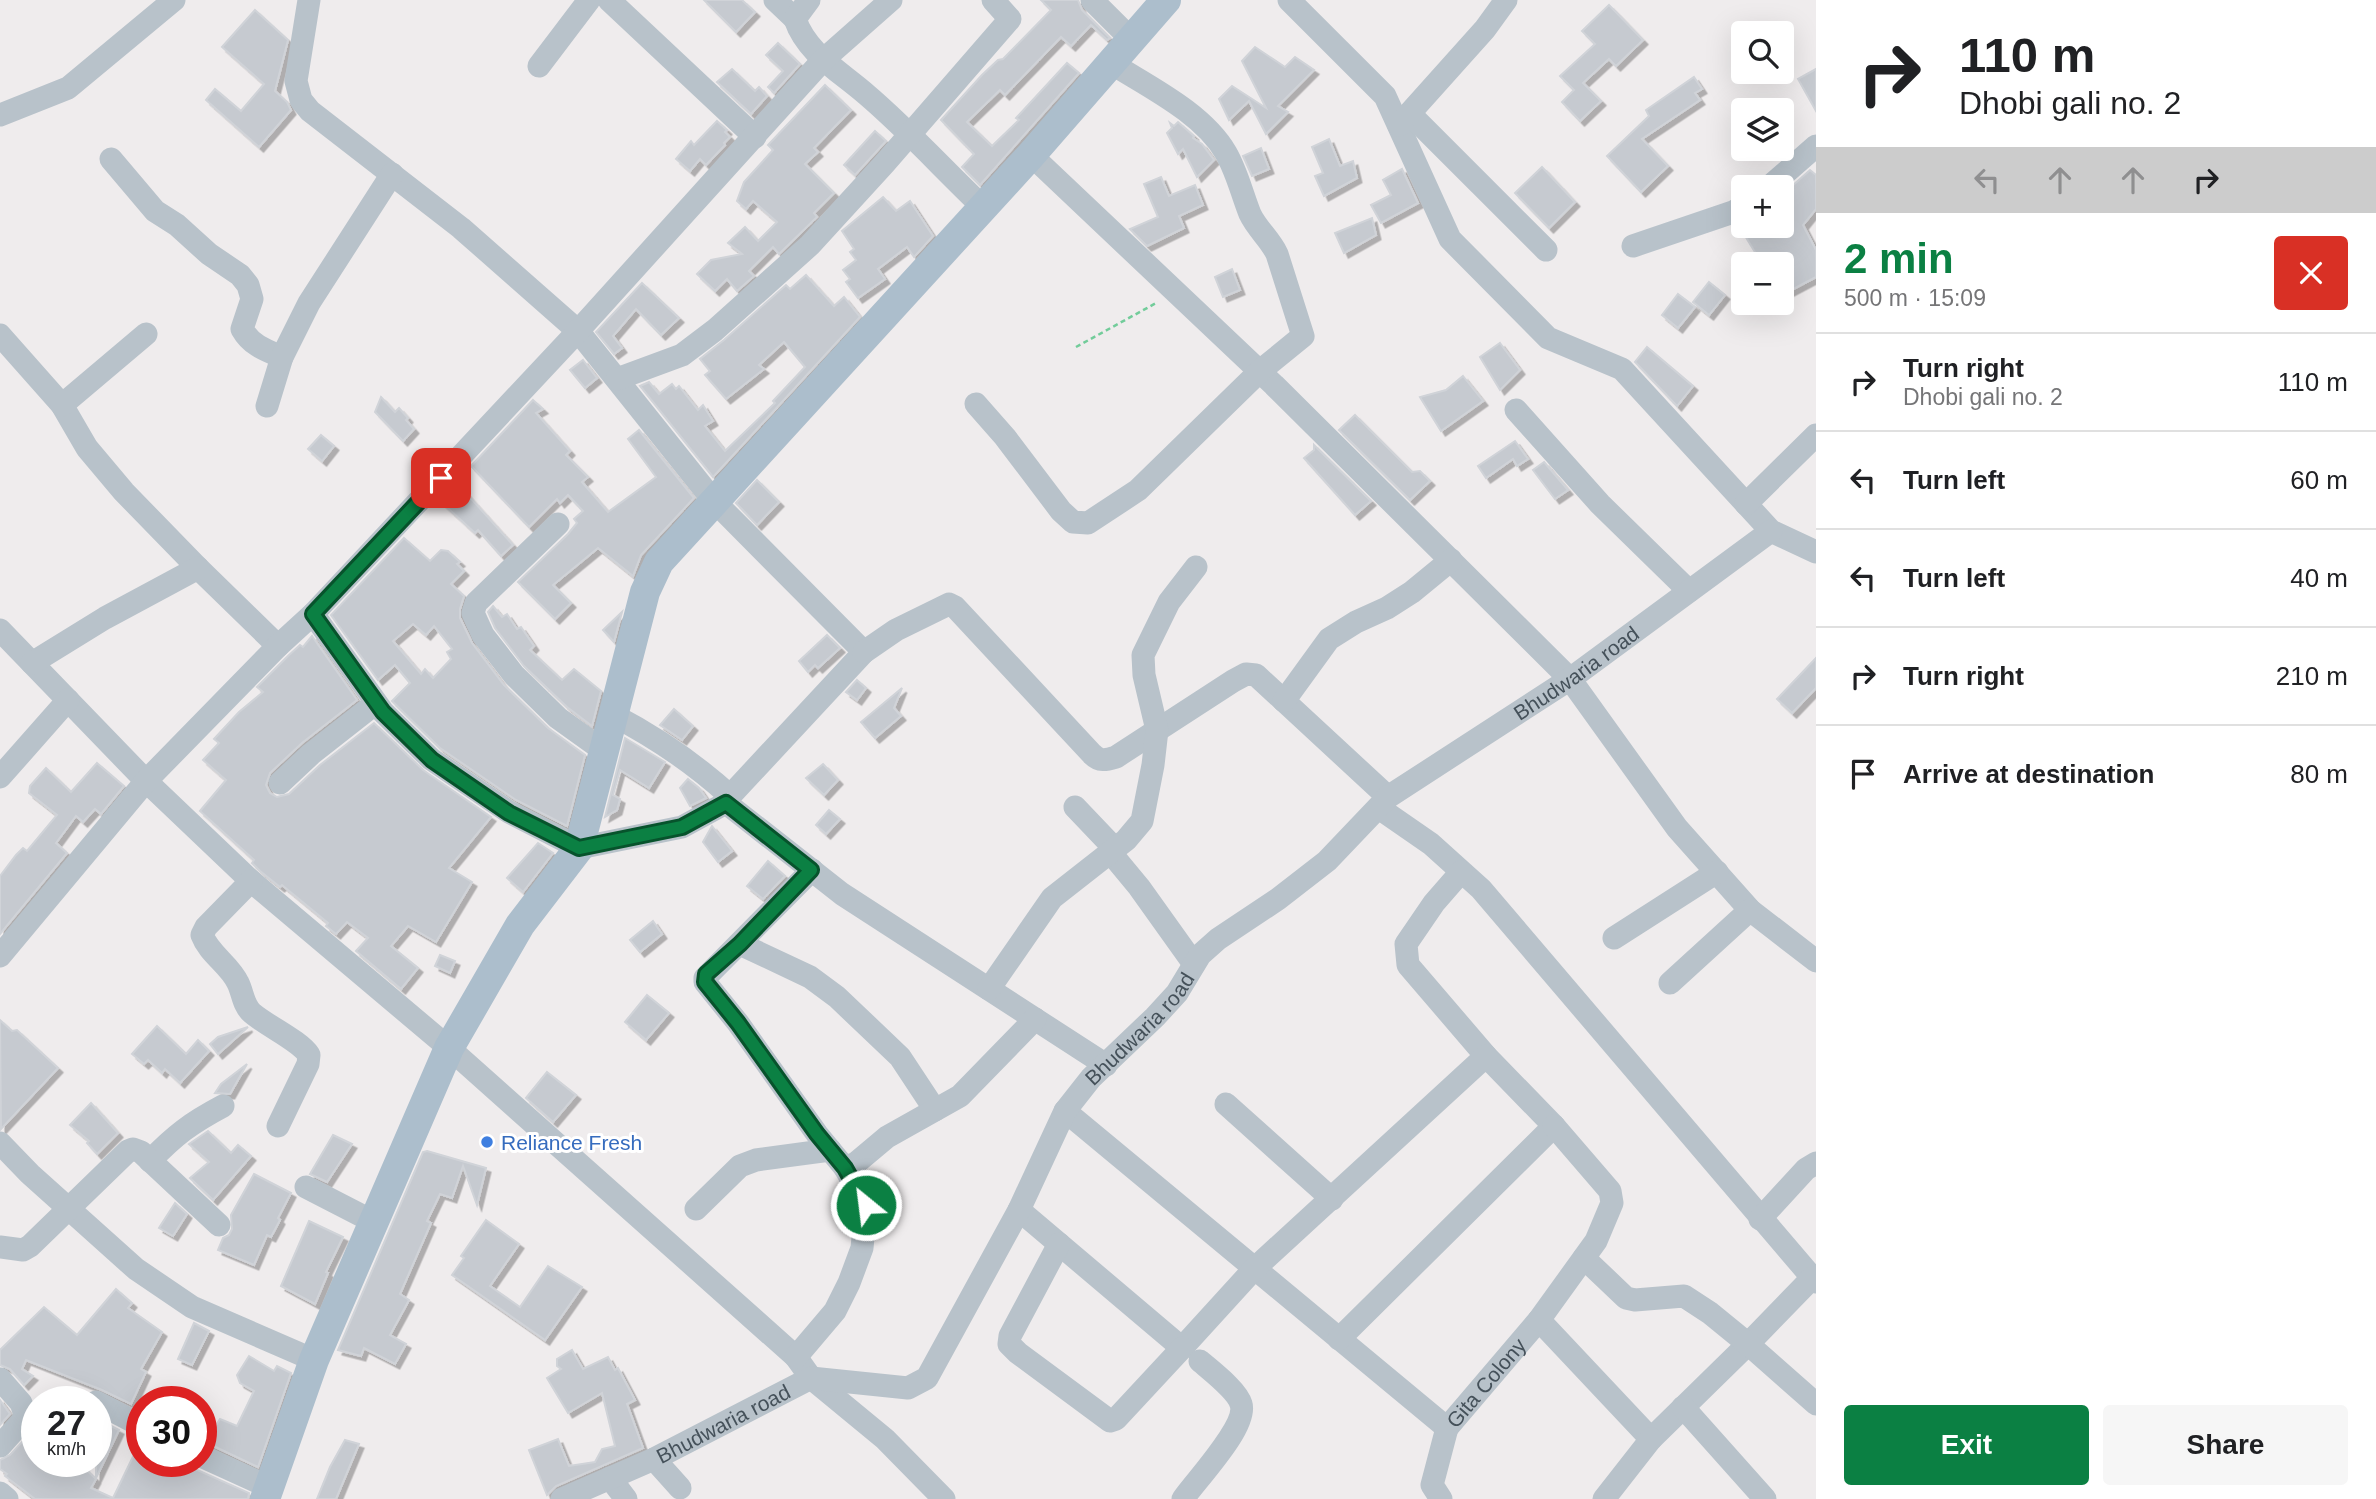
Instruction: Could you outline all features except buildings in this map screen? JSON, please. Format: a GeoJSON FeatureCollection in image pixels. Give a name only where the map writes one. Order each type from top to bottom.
{"type":"FeatureCollection","features":[{"type":"Feature","properties":{"kind":"main road"},"geometry":{"type":"LineString","coordinates":[[267,1493],[314,1360],[449,1048],[520,925],[579,848],[645,592],[659,562],[1031,155],[1166,0]]}},
{"type":"Feature","properties":{"kind":"street"},"geometry":{"type":"LineString","coordinates":[[309,0],[296,81],[302,100],[310,111],[461,228],[578,331],[713,500],[864,652]]}},
{"type":"Feature","properties":{"kind":"street"},"geometry":{"type":"LineString","coordinates":[[539,66],[589,0]]}},
{"type":"Feature","properties":{"kind":"street"},"geometry":{"type":"LineString","coordinates":[[609,0],[755,137]]}},
{"type":"Feature","properties":{"kind":"street"},"geometry":{"type":"LineString","coordinates":[[775,0],[795,19],[800,34],[823,60],[868,96],[983,207]]}},
{"type":"Feature","properties":{"kind":"street"},"geometry":{"type":"LineString","coordinates":[[795,19],[809,0]]}},
{"type":"Feature","properties":{"kind":"street"},"geometry":{"type":"LineString","coordinates":[[0,956],[146,781],[278,646],[313,614],[578,331],[823,60],[891,0]]}},
{"type":"Feature","properties":{"kind":"street"},"geometry":{"type":"LineString","coordinates":[[617,379],[682,355],[715,330],[810,245],[886,163],[1010,19],[993,0]]}},
{"type":"Feature","properties":{"kind":"street"},"geometry":{"type":"LineString","coordinates":[[1092,0],[1132,40]]}},
{"type":"Feature","properties":{"kind":"street"},"geometry":{"type":"LineString","coordinates":[[1289,0],[1385,96],[1404,120],[1546,250]]}},
{"type":"Feature","properties":{"kind":"street"},"geometry":{"type":"LineString","coordinates":[[1404,120],[1485,29],[1506,0]]}},
{"type":"Feature","properties":{"kind":"street"},"geometry":{"type":"LineString","coordinates":[[0,116],[68,88],[163,4]]}},
{"type":"Feature","properties":{"kind":"street"},"geometry":{"type":"LineString","coordinates":[[976,404],[1005,437],[1061,511],[1073,522],[1088,523],[1138,490],[1260,371],[1303,336],[1273,244],[1251,215],[1232,166],[1217,140],[1175,103],[1111,63]]}},
{"type":"Feature","properties":{"kind":"street"},"geometry":{"type":"LineString","coordinates":[[1404,120],[1450,239],[1548,338],[1622,369],[1771,531],[1816,552]]}},
{"type":"Feature","properties":{"kind":"street"},"geometry":{"type":"LineString","coordinates":[[1783,175],[1816,146]]}},
{"type":"Feature","properties":{"kind":"street"},"geometry":{"type":"LineString","coordinates":[[1031,155],[1260,371],[1570,679],[1677,828],[1750,910],[1816,961]]}},
{"type":"Feature","properties":{"kind":"street"},"geometry":{"type":"LineString","coordinates":[[111,159],[155,211],[240,275],[248,285],[252,299],[242,329],[256,345],[282,358]]}},
{"type":"Feature","properties":{"kind":"street"},"geometry":{"type":"LineString","coordinates":[[267,406],[282,358],[309,303],[392,174]]}},
{"type":"Feature","properties":{"kind":"street"},"geometry":{"type":"LineString","coordinates":[[1633,246],[1731,213]]}},
{"type":"Feature","properties":{"kind":"street"},"geometry":{"type":"LineString","coordinates":[[62,405],[146,334]]}},
{"type":"Feature","properties":{"kind":"street"},"geometry":{"type":"LineString","coordinates":[[0,335],[62,405],[87,448],[124,492],[278,646]]}},
{"type":"Feature","properties":{"kind":"street"},"geometry":{"type":"LineString","coordinates":[[1516,410],[1600,504],[1689,592]]}},
{"type":"Feature","properties":{"kind":"street"},"geometry":{"type":"LineString","coordinates":[[1746,504],[1816,435]]}},
{"type":"Feature","properties":{"kind":"street"},"geometry":{"type":"LineString","coordinates":[[558,524],[476,603],[473,613],[483,635],[514,675],[558,718],[604,751]]}},
{"type":"Feature","properties":{"kind":"street","name":"Bhudwaria road"},"geometry":{"type":"LineString","coordinates":[[562,1499],[654,1459],[811,1378],[908,1388],[927,1378],[1020,1210],[1065,1111],[1091,1078],[1177,993],[1200,955],[1218,939],[1279,899],[1327,861],[1383,802],[1570,679],[1771,531]]}},
{"type":"Feature","properties":{"kind":"street"},"geometry":{"type":"LineString","coordinates":[[1284,701],[1329,639],[1356,622],[1387,608],[1451,561]]}},
{"type":"Feature","properties":{"kind":"street"},"geometry":{"type":"LineString","coordinates":[[989,989],[1052,898],[1112,851],[1135,831],[1142,821],[1157,730],[1144,675],[1143,654],[1169,602],[1196,567]]}},
{"type":"Feature","properties":{"kind":"street"},"geometry":{"type":"LineString","coordinates":[[32,663],[106,618],[198,568]]}},
{"type":"Feature","properties":{"kind":"street"},"geometry":{"type":"LineString","coordinates":[[313,614],[376,703],[432,760],[509,813],[579,848],[682,827],[728,800],[864,652],[896,630],[949,604],[955,607],[1098,759],[1116,757],[1246,674],[1256,675],[1383,802],[1481,889],[1814,1280],[1651,1438],[1604,1499]]}},
{"type":"Feature","properties":{"kind":"street"},"geometry":{"type":"LineString","coordinates":[[2,637],[32,663],[146,781],[251,881],[449,1048],[796,1357],[811,1378],[885,1439],[944,1499]]}},
{"type":"Feature","properties":{"kind":"street"},"geometry":{"type":"LineString","coordinates":[[0,777],[68,700]]}},
{"type":"Feature","properties":{"kind":"street"},"geometry":{"type":"LineString","coordinates":[[280,783],[311,754],[376,703]]}},
{"type":"Feature","properties":{"kind":"street"},"geometry":{"type":"LineString","coordinates":[[613,715],[653,736],[694,764],[728,800],[842,894],[1106,1065]]}},
{"type":"Feature","properties":{"kind":"street"},"geometry":{"type":"LineString","coordinates":[[1075,807],[1112,851],[1194,964]]}},
{"type":"Feature","properties":{"kind":"street"},"geometry":{"type":"LineString","coordinates":[[796,1357],[835,1311],[862,1248],[866,1205],[845,1168],[705,982],[706,974],[740,944],[811,870]]}},
{"type":"Feature","properties":{"kind":"street"},"geometry":{"type":"LineString","coordinates":[[1461,872],[1434,903],[1406,944],[1408,965],[1486,1056],[1554,1126],[1610,1191],[1612,1203],[1596,1241],[1539,1320]]}},
{"type":"Feature","properties":{"kind":"street"},"geometry":{"type":"LineString","coordinates":[[1614,938],[1717,872]]}},
{"type":"Feature","properties":{"kind":"street"},"geometry":{"type":"LineString","coordinates":[[251,881],[206,927],[202,935],[207,946],[238,982],[249,1011],[276,1032],[301,1046],[309,1055],[308,1064],[289,1108],[278,1126]]}},
{"type":"Feature","properties":{"kind":"street"},"geometry":{"type":"LineString","coordinates":[[1670,983],[1750,910]]}},
{"type":"Feature","properties":{"kind":"street"},"geometry":{"type":"LineString","coordinates":[[740,944],[810,977],[837,997],[900,1057],[935,1110]]}},
{"type":"Feature","properties":{"kind":"street"},"geometry":{"type":"LineString","coordinates":[[845,1168],[856,1163],[887,1137],[960,1096],[1035,1019]]}},
{"type":"Feature","properties":{"kind":"street"},"geometry":{"type":"LineString","coordinates":[[1059,1244],[1010,1336],[1009,1344],[1017,1353],[1110,1421],[1116,1419],[1191,1354],[1254,1269],[1486,1056]]}},
{"type":"Feature","properties":{"kind":"street"},"geometry":{"type":"LineString","coordinates":[[1226,1104],[1332,1199]]}},
{"type":"Feature","properties":{"kind":"street"},"geometry":{"type":"LineString","coordinates":[[150,1161],[190,1123],[223,1106]]}},
{"type":"Feature","properties":{"kind":"street","name":"Gita Colony"},"geometry":{"type":"LineString","coordinates":[[1065,1111],[1447,1428],[1539,1320],[1651,1438]]}},
{"type":"Feature","properties":{"kind":"street"},"geometry":{"type":"LineString","coordinates":[[1339,1339],[1554,1126]]}},
{"type":"Feature","properties":{"kind":"street"},"geometry":{"type":"LineString","coordinates":[[0,1143],[30,1174],[136,1269],[192,1307],[314,1360]]}},
{"type":"Feature","properties":{"kind":"street"},"geometry":{"type":"LineString","coordinates":[[0,1247],[23,1250],[30,1246],[133,1149],[150,1161],[219,1225]]}},
{"type":"Feature","properties":{"kind":"street"},"geometry":{"type":"LineString","coordinates":[[696,1209],[740,1166],[755,1160],[830,1150]]}},
{"type":"Feature","properties":{"kind":"street"},"geometry":{"type":"LineString","coordinates":[[1760,1219],[1806,1169],[1816,1163]]}},
{"type":"Feature","properties":{"kind":"street"},"geometry":{"type":"LineString","coordinates":[[306,1187],[374,1222]]}},
{"type":"Feature","properties":{"kind":"street"},"geometry":{"type":"LineString","coordinates":[[1020,1210],[1191,1354],[1240,1401],[1242,1414],[1235,1431],[1183,1499]]}},
{"type":"Feature","properties":{"kind":"street"},"geometry":{"type":"LineString","coordinates":[[1584,1258],[1626,1298],[1635,1300],[1684,1296],[1710,1313],[1816,1404]]}},
{"type":"Feature","properties":{"kind":"street"},"geometry":{"type":"LineString","coordinates":[[0,1379],[21,1403],[26,1418],[0,1446]]}},
{"type":"Feature","properties":{"kind":"street"},"geometry":{"type":"LineString","coordinates":[[1683,1407],[1765,1499]]}},
{"type":"Feature","properties":{"kind":"street"},"geometry":{"type":"LineString","coordinates":[[1441,1499],[1432,1485],[1447,1428]]}},
{"type":"Feature","properties":{"kind":"street"},"geometry":{"type":"LineString","coordinates":[[654,1459],[680,1488]]}},
{"type":"Feature","properties":{"kind":"street"},"geometry":{"type":"LineString","coordinates":[[217,1465],[267,1493]]}},
{"type":"Feature","properties":{"kind":"street"},"geometry":{"type":"LineString","coordinates":[[610,1478],[626,1499]]}},
{"type":"Feature","properties":{"kind":"street"},"geometry":{"type":"LineString","coordinates":[[0,1493],[7,1499]]}},
{"type":"Feature","properties":{"kind":"path"},"geometry":{"type":"LineString","coordinates":[[1076,347],[1177,292]]}},
{"type":"Feature","properties":{"kind":"place","name":"Reliance Fresh"},"geometry":{"type":"Point","coordinates":[487,1142]}},
{"type":"Feature","properties":{"kind":"route"},"geometry":{"type":"LineString","coordinates":[[441,478],[313,614],[383,712],[432,760],[509,813],[579,848],[682,827],[726,803],[811,870],[740,944],[706,974],[705,982],[845,1168],[866,1205]]}}]}
